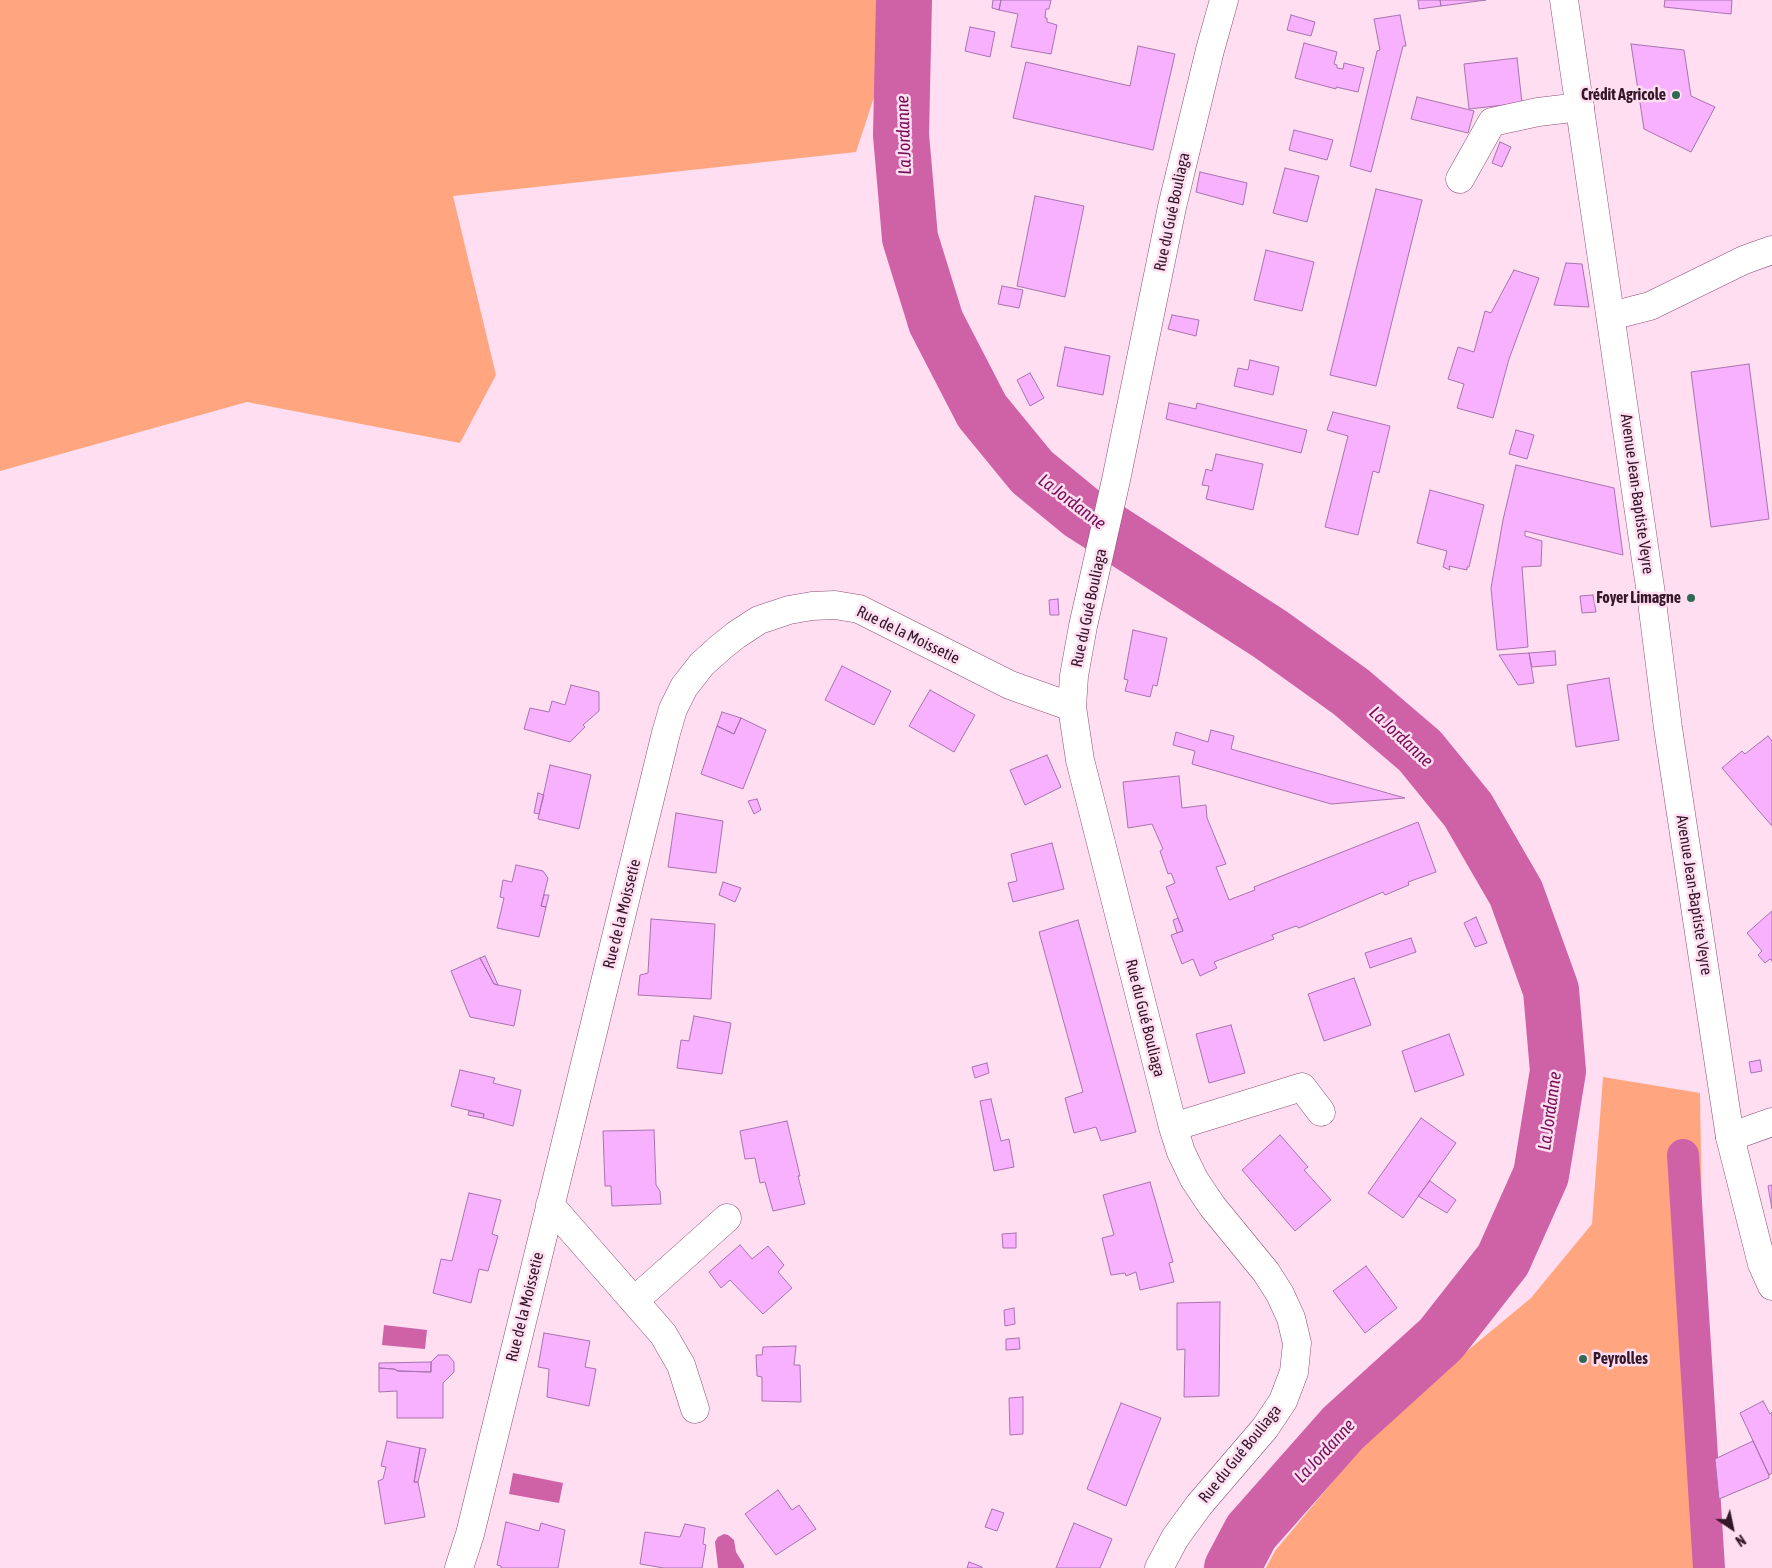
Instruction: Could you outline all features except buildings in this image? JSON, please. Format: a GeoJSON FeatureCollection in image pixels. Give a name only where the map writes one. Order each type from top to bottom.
{"type":"FeatureCollection","features":[{"type":"Feature","properties":{"kind":"street","name":"Rue du Gué Bouliaga"},"geometry":{"type":"LineString","coordinates":[[1159,1568],[1176,1538],[1199,1505],[1265,1428],[1283,1401],[1294,1372],[1297,1342],[1291,1318],[1280,1294],[1266,1272],[1212,1206],[1194,1179],[1181,1152],[1173,1127],[1080,760],[1072,707],[1074,676],[1172,207],[1224,0]]}},
{"type":"Feature","properties":{"kind":"street","name":"Avenue Jean-Baptiste Veyre"},"geometry":{"type":"LineString","coordinates":[[1564,0],[1651,594],[1668,728],[1730,1137],[1762,1264],[1772,1286]]}},
{"type":"Feature","properties":{"kind":"street"},"geometry":{"type":"LineString","coordinates":[[1460,179],[1492,122],[1538,112],[1580,107]]}},
{"type":"Feature","properties":{"kind":"street"},"geometry":{"type":"LineString","coordinates":[[1611,316],[1650,306],[1744,260],[1772,250]]}},
{"type":"Feature","properties":{"kind":"street","name":"Rue de la Moissetie"},"geometry":{"type":"LineString","coordinates":[[459,1568],[470,1534],[666,733],[673,709],[684,688],[702,664],[736,634],[759,620],[789,610],[835,605],[859,609],[1010,685],[1072,707]]}},
{"type":"Feature","properties":{"kind":"street"},"geometry":{"type":"LineString","coordinates":[[1173,1127],[1302,1087],[1321,1112]]}},
{"type":"Feature","properties":{"kind":"street"},"geometry":{"type":"LineString","coordinates":[[1730,1137],[1772,1122]]}},
{"type":"Feature","properties":{"kind":"street"},"geometry":{"type":"LineString","coordinates":[[550,1205],[663,1334],[681,1365],[695,1409]]}},
{"type":"Feature","properties":{"kind":"street"},"geometry":{"type":"LineString","coordinates":[[634,1301],[727,1218]]}},
{"type":"Feature","properties":{"kind":"shaded area"},"geometry":{"type":"Polygon","coordinates":[[[0,0],[877,0],[877,88],[856,152],[453,196],[496,375],[460,443],[247,402],[0,471],[0,0]]]}},
{"type":"Feature","properties":{"kind":"shaded area","name":"Peyrolles"},"geometry":{"type":"Polygon","coordinates":[[[1603,1077],[1700,1093],[1703,1287],[1720,1568],[1266,1568],[1275,1551],[1385,1419],[1531,1298],[1592,1224],[1603,1077]]]}},
{"type":"Feature","properties":{"kind":"shaded area"},"geometry":{"type":"Polygon","coordinates":[[[384,1325],[427,1330],[425,1349],[382,1345],[384,1325]]]}},
{"type":"Feature","properties":{"kind":"shaded area"},"geometry":{"type":"Polygon","coordinates":[[[513,1473],[563,1483],[559,1503],[509,1494],[513,1473]]]}},
{"type":"Feature","properties":{"kind":"shaded area"},"geometry":{"type":"Polygon","coordinates":[[[724,1534],[734,1540],[736,1552],[744,1568],[718,1568],[715,1542],[718,1537],[724,1534]]]}},
{"type":"Feature","properties":{"kind":"waterway","name":"La Jordanne"},"geometry":{"type":"LineString","coordinates":[[904,0],[901,135],[910,238],[936,322],[982,411],[1032,472],[1082,513],[1270,634],[1351,692],[1420,751],[1468,810],[1516,893],[1551,990],[1558,1071],[1541,1175],[1503,1260],[1441,1339],[1343,1428],[1251,1532],[1232,1568]]}},
{"type":"Feature","properties":{"kind":"waterway"},"geometry":{"type":"LineString","coordinates":[[1683,1155],[1709,1568]]}},
{"type":"Feature","properties":{"kind":"place","name":"Crédit Agricole"},"geometry":{"type":"Point","coordinates":[1676,95]}},
{"type":"Feature","properties":{"kind":"place","name":"Foyer Limagne"},"geometry":{"type":"Point","coordinates":[1691,598]}},
{"type":"Feature","properties":{"kind":"place","name":"Peyrolles"},"geometry":{"type":"Point","coordinates":[1583,1359]}}]}
